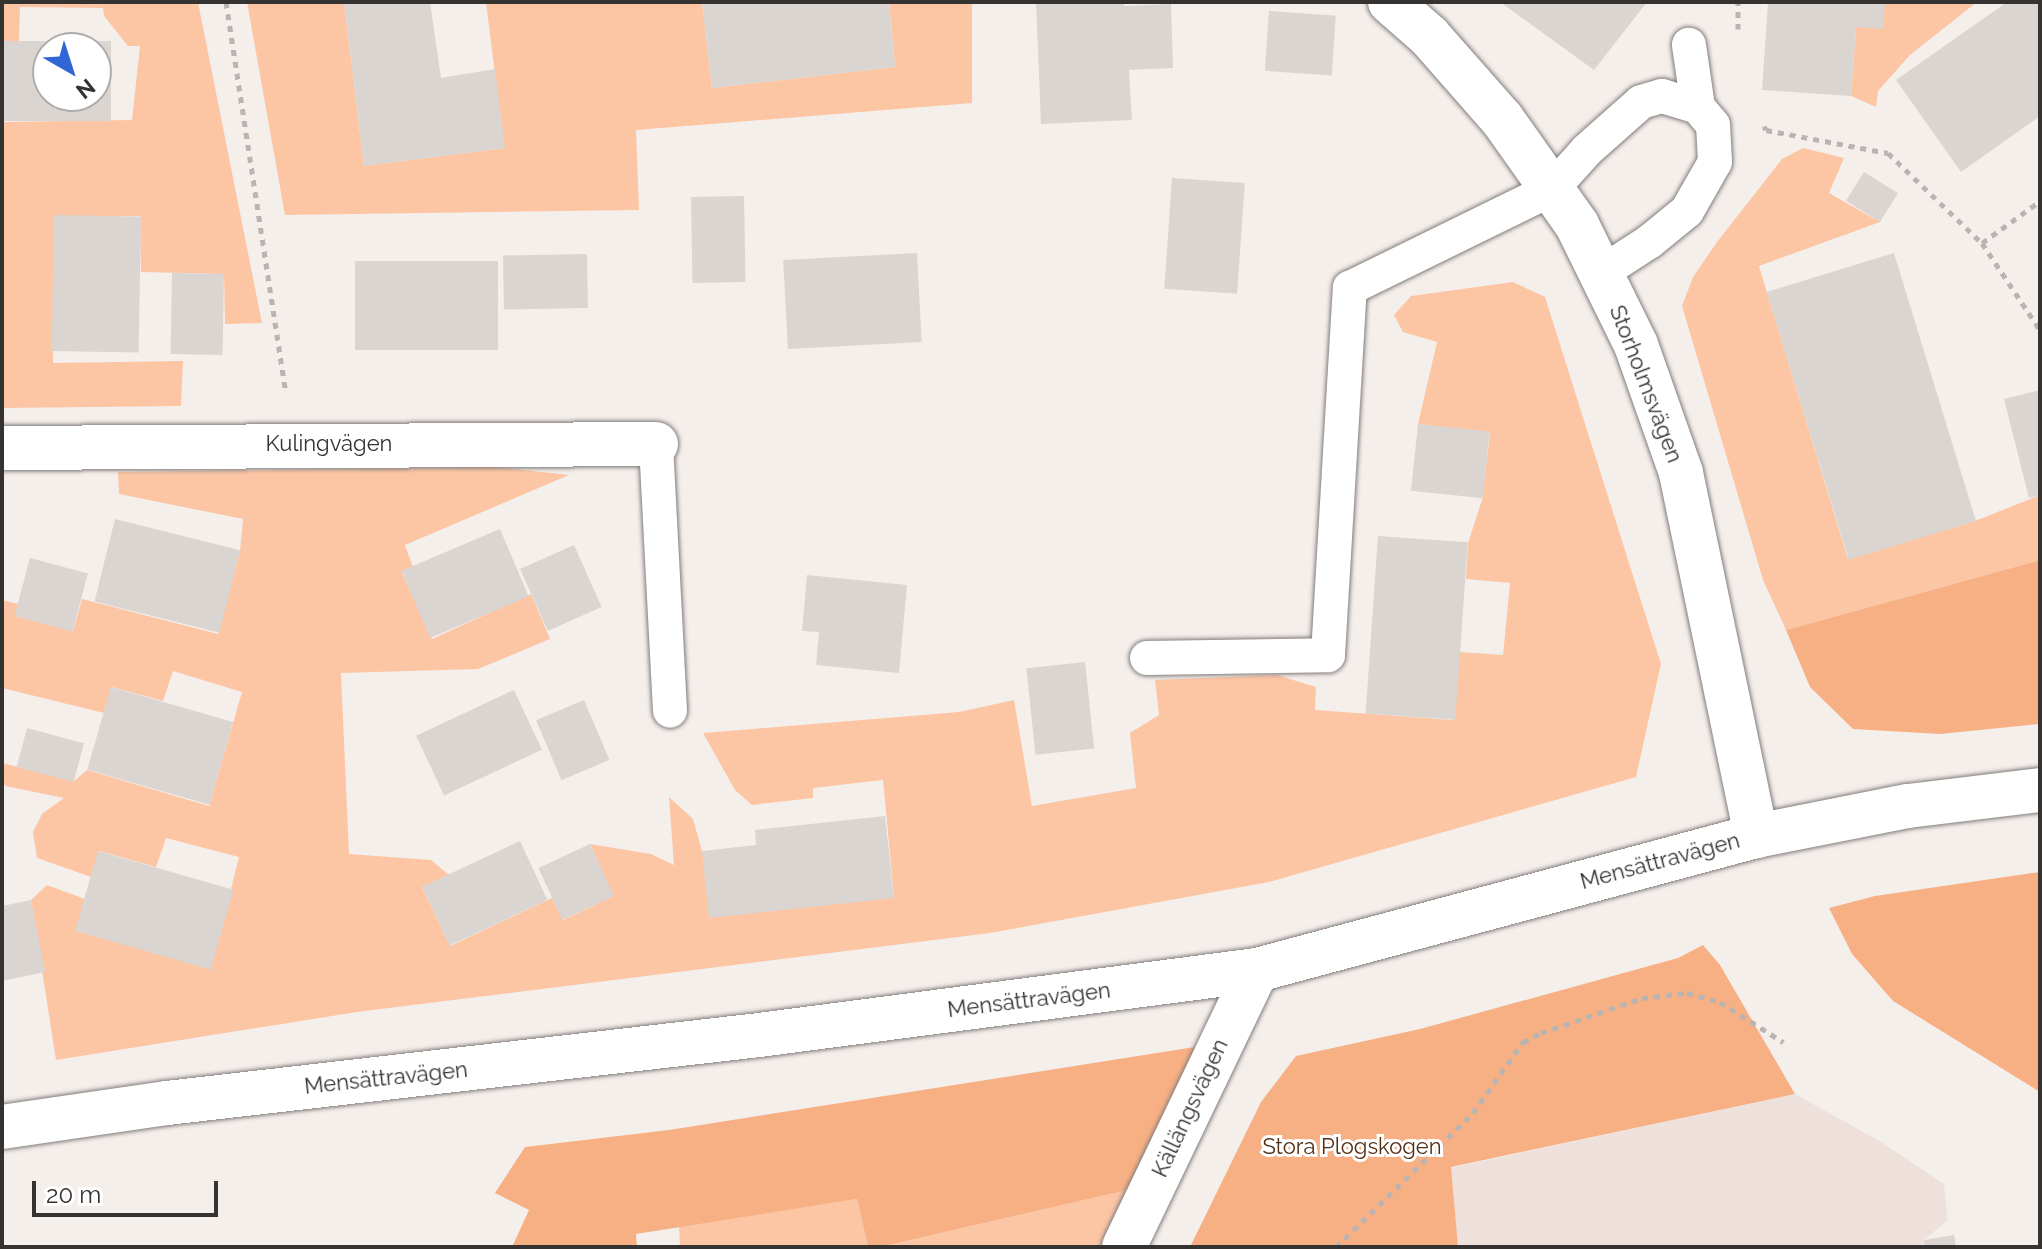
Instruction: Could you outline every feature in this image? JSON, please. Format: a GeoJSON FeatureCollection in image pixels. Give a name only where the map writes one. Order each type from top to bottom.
{"type":"FeatureCollection","features":[{"type":"Feature","properties":{"kind":"street","name":"Storholmsvägen"},"geometry":{"type":"LineString","coordinates":[[1390,2],[1429,36],[1502,119],[1577,225],[1636,345],[1681,473],[1756,836]]}},
{"type":"Feature","properties":{"kind":"street","name":"Kulingvägen"},"geometry":{"type":"LineString","coordinates":[[2,448],[656,444]]}},
{"type":"Feature","properties":{"kind":"street","name":"Mensättravägen"},"geometry":{"type":"LineString","coordinates":[[2,1127],[167,1103],[759,1035],[1257,970],[1756,836],[1908,806],[2040,790]]}},
{"type":"Feature","properties":{"kind":"street","name":"Källängsvägen"},"geometry":{"type":"LineString","coordinates":[[1124,1247],[1257,970]]}},
{"type":"Feature","properties":{"kind":"lane"},"geometry":{"type":"LineString","coordinates":[[1601,273],[1649,242],[1687,211],[1707,182],[1715,162],[1717,143],[1713,125],[1698,107],[1689,45]]}},
{"type":"Feature","properties":{"kind":"lane"},"geometry":{"type":"LineString","coordinates":[[1147,658],[1328,655],[1350,288],[1552,189],[1587,150],[1641,102],[1662,96],[1698,107]]}},
{"type":"Feature","properties":{"kind":"lane"},"geometry":{"type":"LineString","coordinates":[[656,444],[670,711]]}},
{"type":"Feature","properties":{"kind":"path"},"geometry":{"type":"LineString","coordinates":[[226,2],[294,444]]}},
{"type":"Feature","properties":{"kind":"path"},"geometry":{"type":"LineString","coordinates":[[1766,130],[1888,153],[1982,243],[2040,330]]}},
{"type":"Feature","properties":{"kind":"path"},"geometry":{"type":"LineString","coordinates":[[1982,243],[2040,201]]}},
{"type":"Feature","properties":{"kind":"path"},"geometry":{"type":"LineString","coordinates":[[1336,1247],[1473,1113],[1523,1042],[1541,1033],[1642,998],[1687,993],[1720,1002],[1783,1042]]}},
{"type":"Feature","properties":{"kind":"shaded area"},"geometry":{"type":"Polygon","coordinates":[[[2,2],[198,2],[262,323],[225,324],[224,274],[141,272],[140,216],[54,216],[53,363],[183,361],[181,406],[2,408],[2,122],[132,120],[140,46],[128,46],[104,16],[103,8],[20,7],[19,41],[2,41],[2,2]]]}},
{"type":"Feature","properties":{"kind":"shaded area"},"geometry":{"type":"Polygon","coordinates":[[[247,2],[344,2],[364,166],[504,148],[486,2],[702,2],[712,88],[895,67],[889,2],[972,2],[972,103],[636,130],[639,210],[285,215],[247,2]]]}},
{"type":"Feature","properties":{"kind":"shaded area"},"geometry":{"type":"Polygon","coordinates":[[[1885,2],[1977,2],[1910,55],[1878,91],[1876,107],[1851,96],[1856,27],[1885,2]]]}},
{"type":"Feature","properties":{"kind":"shaded area"},"geometry":{"type":"Polygon","coordinates":[[[1803,148],[1844,158],[1829,193],[1880,222],[1759,266],[1848,559],[1975,521],[2040,495],[2040,560],[1786,630],[1763,580],[1682,306],[1693,277],[1717,242],[1782,159],[1803,148]]]}},
{"type":"Feature","properties":{"kind":"shaded area"},"geometry":{"type":"Polygon","coordinates":[[[1513,282],[1545,297],[1661,664],[1636,777],[1269,882],[990,933],[357,1012],[56,1060],[31,900],[47,885],[85,899],[77,931],[211,968],[239,857],[166,838],[156,867],[99,851],[91,877],[37,858],[33,832],[42,814],[64,798],[5,786],[2,777],[2,763],[74,781],[87,770],[209,806],[242,692],[173,671],[163,701],[112,687],[104,713],[2,688],[2,600],[18,604],[15,616],[73,631],[82,599],[218,634],[240,551],[243,519],[119,494],[118,472],[495,467],[569,475],[405,545],[413,567],[402,573],[432,639],[531,594],[550,639],[478,669],[341,673],[349,854],[431,860],[449,875],[422,887],[450,946],[552,898],[563,920],[613,896],[590,844],[651,854],[674,865],[669,797],[693,819],[702,851],[894,898],[883,780],[813,788],[813,798],[752,805],[735,790],[703,733],[959,712],[1014,700],[1032,806],[1136,788],[1130,733],[1159,715],[1155,680],[1277,675],[1316,687],[1315,710],[1453,720],[1460,652],[1503,655],[1510,583],[1466,579],[1468,543],[1482,500],[1490,433],[1418,424],[1437,342],[1403,332],[1394,315],[1411,296],[1513,282]]]}},
{"type":"Feature","properties":{"kind":"shaded area"},"geometry":{"type":"Polygon","coordinates":[[[1795,1094],[1883,1143],[1944,1184],[1948,1220],[1924,1240],[1925,1247],[1458,1247],[1450,1168],[1795,1094]]]}},
{"type":"Feature","properties":{"kind":"shaded area"},"geometry":{"type":"Polygon","coordinates":[[[1128,1190],[1100,1247],[880,1247],[1128,1190]]]}},
{"type":"Feature","properties":{"kind":"shaded area"},"geometry":{"type":"Polygon","coordinates":[[[857,1199],[868,1247],[680,1247],[679,1226],[857,1199]]]}},
{"type":"Feature","properties":{"kind":"green space"},"geometry":{"type":"Polygon","coordinates":[[[2040,560],[2040,724],[1940,734],[1853,729],[1810,687],[1786,630],[2040,560]]]}},
{"type":"Feature","properties":{"kind":"green space"},"geometry":{"type":"Polygon","coordinates":[[[2040,872],[2040,1092],[1893,1001],[1852,954],[1829,908],[1875,896],[2040,872]]]}},
{"type":"Feature","properties":{"kind":"green space","name":"Stora Plogskogen"},"geometry":{"type":"Polygon","coordinates":[[[1703,945],[1720,965],[1795,1094],[1451,1167],[1458,1247],[1190,1247],[1261,1102],[1296,1056],[1420,1029],[1678,958],[1703,945]]]}},
{"type":"Feature","properties":{"kind":"green space"},"geometry":{"type":"Polygon","coordinates":[[[1201,1046],[1128,1190],[880,1247],[868,1247],[857,1199],[636,1234],[637,1247],[512,1247],[529,1210],[495,1193],[525,1147],[669,1130],[1201,1046]]]}},
{"type":"Feature","properties":{"kind":"building"},"geometry":{"type":"Polygon","coordinates":[[[344,2],[430,2],[441,78],[495,69],[505,148],[364,166],[344,2]]]}},
{"type":"Feature","properties":{"kind":"building"},"geometry":{"type":"Polygon","coordinates":[[[702,2],[889,2],[895,67],[712,88],[702,2]]]}},
{"type":"Feature","properties":{"kind":"building"},"geometry":{"type":"Polygon","coordinates":[[[1036,2],[1123,2],[1124,6],[1171,4],[1173,68],[1129,70],[1132,120],[1041,124],[1036,2]]]}},
{"type":"Feature","properties":{"kind":"building"},"geometry":{"type":"Polygon","coordinates":[[[1500,2],[1647,2],[1594,70],[1500,2]]]}},
{"type":"Feature","properties":{"kind":"building"},"geometry":{"type":"Polygon","coordinates":[[[1768,2],[1885,2],[1883,29],[1856,27],[1851,96],[1762,90],[1768,2]]]}},
{"type":"Feature","properties":{"kind":"building"},"geometry":{"type":"Polygon","coordinates":[[[2007,2],[2040,2],[2040,116],[1961,172],[1896,80],[2007,2]]]}},
{"type":"Feature","properties":{"kind":"building"},"geometry":{"type":"Polygon","coordinates":[[[1269,11],[1336,16],[1332,76],[1265,71],[1269,11]]]}},
{"type":"Feature","properties":{"kind":"building"},"geometry":{"type":"Polygon","coordinates":[[[2,41],[32,41],[32,112],[111,112],[111,121],[2,121],[2,41]]]}},
{"type":"Feature","properties":{"kind":"building"},"geometry":{"type":"Polygon","coordinates":[[[1864,172],[1898,193],[1880,222],[1846,201],[1864,172]]]}},
{"type":"Feature","properties":{"kind":"building"},"geometry":{"type":"Polygon","coordinates":[[[1172,178],[1245,183],[1237,294],[1164,289],[1172,178]]]}},
{"type":"Feature","properties":{"kind":"building"},"geometry":{"type":"Polygon","coordinates":[[[744,196],[746,282],[693,283],[691,197],[744,196]]]}},
{"type":"Feature","properties":{"kind":"building"},"geometry":{"type":"Polygon","coordinates":[[[54,215],[141,217],[139,352],[52,351],[54,215]]]}},
{"type":"Feature","properties":{"kind":"building"},"geometry":{"type":"Polygon","coordinates":[[[917,253],[922,342],[788,349],[783,260],[917,253]]]}},
{"type":"Feature","properties":{"kind":"building"},"geometry":{"type":"Polygon","coordinates":[[[1894,253],[1976,521],[1849,560],[1767,292],[1894,253]]]}},
{"type":"Feature","properties":{"kind":"building"},"geometry":{"type":"Polygon","coordinates":[[[587,254],[588,308],[504,309],[503,255],[587,254]]]}},
{"type":"Feature","properties":{"kind":"building"},"geometry":{"type":"Polygon","coordinates":[[[355,261],[498,261],[498,350],[355,350],[355,261]]]}},
{"type":"Feature","properties":{"kind":"building"},"geometry":{"type":"Polygon","coordinates":[[[172,273],[224,274],[223,355],[171,354],[172,273]]]}},
{"type":"Feature","properties":{"kind":"building"},"geometry":{"type":"Polygon","coordinates":[[[2040,390],[2040,495],[2029,498],[2004,399],[2040,390]]]}},
{"type":"Feature","properties":{"kind":"building"},"geometry":{"type":"Polygon","coordinates":[[[1418,424],[1490,432],[1483,498],[1411,491],[1418,424]]]}},
{"type":"Feature","properties":{"kind":"building"},"geometry":{"type":"Polygon","coordinates":[[[115,519],[240,550],[220,633],[94,601],[115,519]]]}},
{"type":"Feature","properties":{"kind":"building"},"geometry":{"type":"Polygon","coordinates":[[[500,529],[529,596],[430,638],[402,571],[500,529]]]}},
{"type":"Feature","properties":{"kind":"building"},"geometry":{"type":"Polygon","coordinates":[[[1378,536],[1468,542],[1455,720],[1366,714],[1378,536]]]}},
{"type":"Feature","properties":{"kind":"building"},"geometry":{"type":"Polygon","coordinates":[[[574,545],[602,607],[548,631],[520,569],[574,545]]]}},
{"type":"Feature","properties":{"kind":"building"},"geometry":{"type":"Polygon","coordinates":[[[30,558],[88,574],[72,631],[14,616],[30,558]]]}},
{"type":"Feature","properties":{"kind":"building"},"geometry":{"type":"Polygon","coordinates":[[[807,575],[907,585],[899,673],[816,665],[819,632],[802,631],[807,575]]]}},
{"type":"Feature","properties":{"kind":"building"},"geometry":{"type":"Polygon","coordinates":[[[1085,662],[1094,749],[1035,755],[1026,668],[1085,662]]]}},
{"type":"Feature","properties":{"kind":"building"},"geometry":{"type":"Polygon","coordinates":[[[111,687],[233,722],[209,805],[87,770],[111,687]]]}},
{"type":"Feature","properties":{"kind":"building"},"geometry":{"type":"Polygon","coordinates":[[[514,690],[542,750],[444,795],[416,736],[514,690]]]}},
{"type":"Feature","properties":{"kind":"building"},"geometry":{"type":"Polygon","coordinates":[[[584,700],[609,760],[562,780],[536,720],[584,700]]]}},
{"type":"Feature","properties":{"kind":"building"},"geometry":{"type":"Polygon","coordinates":[[[27,728],[84,743],[74,782],[17,767],[27,728]]]}},
{"type":"Feature","properties":{"kind":"building"},"geometry":{"type":"Polygon","coordinates":[[[885,816],[894,898],[709,918],[702,851],[756,845],[755,830],[885,816]]]}},
{"type":"Feature","properties":{"kind":"building"},"geometry":{"type":"Polygon","coordinates":[[[520,841],[547,900],[450,946],[422,887],[520,841]]]}},
{"type":"Feature","properties":{"kind":"building"},"geometry":{"type":"Polygon","coordinates":[[[590,844],[614,896],[562,920],[538,868],[590,844]]]}},
{"type":"Feature","properties":{"kind":"building"},"geometry":{"type":"Polygon","coordinates":[[[98,851],[234,890],[211,970],[75,931],[98,851]]]}},
{"type":"Feature","properties":{"kind":"building"},"geometry":{"type":"Polygon","coordinates":[[[31,900],[45,972],[2,981],[2,906],[31,900]]]}},
{"type":"Feature","properties":{"kind":"building"},"geometry":{"type":"Polygon","coordinates":[[[1954,1235],[1956,1247],[1925,1247],[1924,1240],[1954,1235]]]}}]}
